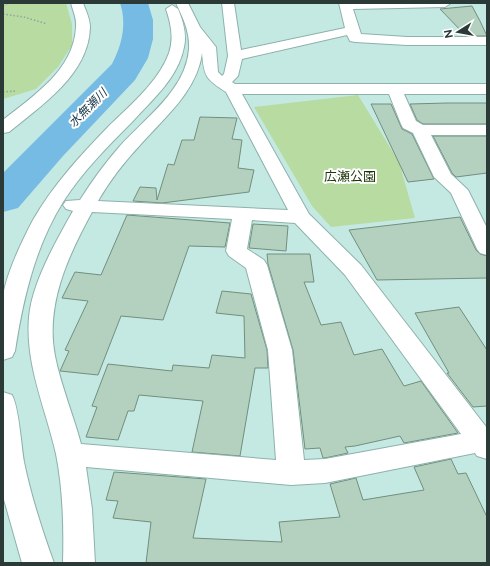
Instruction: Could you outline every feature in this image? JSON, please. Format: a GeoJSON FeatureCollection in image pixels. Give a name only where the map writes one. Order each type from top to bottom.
{"type":"FeatureCollection","features":[{"type":"Feature","properties":{"kind":"street"},"geometry":{"type":"LineString","coordinates":[[3,128],[62,76],[76,56],[82,41],[83,25],[77,3]]}},
{"type":"Feature","properties":{"kind":"street"},"geometry":{"type":"LineString","coordinates":[[3,351],[7,320],[17,282],[31,247],[54,202],[67,183],[162,80],[171,66],[179,46],[179,31],[169,3]]}},
{"type":"Feature","properties":{"kind":"street"},"geometry":{"type":"LineString","coordinates":[[70,454],[291,473],[325,471],[485,444],[353,270],[301,217],[228,86],[215,78],[211,72],[209,47],[194,28],[182,3]]}},
{"type":"Feature","properties":{"kind":"street"},"geometry":{"type":"LineString","coordinates":[[228,3],[235,56],[228,86]]}},
{"type":"Feature","properties":{"kind":"street"},"geometry":{"type":"LineString","coordinates":[[445,3],[346,4],[355,38],[407,41],[487,41]]}},
{"type":"Feature","properties":{"kind":"street"},"geometry":{"type":"LineString","coordinates":[[79,563],[78,509],[70,454],[44,364],[39,330],[41,311],[45,297],[84,207],[123,153],[181,89],[190,72],[196,49],[194,28]]}},
{"type":"Feature","properties":{"kind":"street"},"geometry":{"type":"LineString","coordinates":[[235,56],[353,30]]}},
{"type":"Feature","properties":{"kind":"street"},"geometry":{"type":"LineString","coordinates":[[228,86],[487,89]]}},
{"type":"Feature","properties":{"kind":"street"},"geometry":{"type":"LineString","coordinates":[[394,88],[409,124],[420,130],[487,130]]}},
{"type":"Feature","properties":{"kind":"street"},"geometry":{"type":"LineString","coordinates":[[3,110],[16,103],[38,98]]}},
{"type":"Feature","properties":{"kind":"street"},"geometry":{"type":"LineString","coordinates":[[420,130],[443,177],[459,190],[487,249]]}},
{"type":"Feature","properties":{"kind":"street"},"geometry":{"type":"LineString","coordinates":[[54,202],[84,207],[243,213],[301,217]]}},
{"type":"Feature","properties":{"kind":"street"},"geometry":{"type":"LineString","coordinates":[[243,213],[236,251],[256,264],[280,350],[291,473]]}},
{"type":"Feature","properties":{"kind":"street"},"geometry":{"type":"LineString","coordinates":[[3,402],[10,465],[27,530],[38,563]]}},
{"type":"Feature","properties":{"kind":"path"},"geometry":{"type":"LineString","coordinates":[[3,6],[8,3]]}},
{"type":"Feature","properties":{"kind":"path"},"geometry":{"type":"LineString","coordinates":[[3,14],[24,17],[47,24]]}},
{"type":"Feature","properties":{"kind":"green space"},"geometry":{"type":"Polygon","coordinates":[[[3,3],[66,3],[72,24],[72,45],[58,67],[36,89],[3,99],[3,3]]]}},
{"type":"Feature","properties":{"kind":"green space","name":"広瀬公園"},"geometry":{"type":"Polygon","coordinates":[[[358,95],[399,162],[415,218],[331,227],[312,206],[254,107],[358,95]]]}},
{"type":"Feature","properties":{"kind":"building"},"geometry":{"type":"Polygon","coordinates":[[[472,6],[487,36],[466,36],[440,9],[472,6]]]}},
{"type":"Feature","properties":{"kind":"building"},"geometry":{"type":"Polygon","coordinates":[[[487,103],[487,124],[423,124],[417,120],[410,104],[487,103]]]}},
{"type":"Feature","properties":{"kind":"building"},"geometry":{"type":"Polygon","coordinates":[[[371,104],[391,104],[402,129],[412,134],[434,179],[408,182],[371,104]]]}},
{"type":"Feature","properties":{"kind":"building"},"geometry":{"type":"Polygon","coordinates":[[[200,117],[237,118],[232,139],[242,140],[238,168],[254,170],[249,192],[162,203],[133,201],[140,187],[156,188],[157,200],[168,164],[174,165],[182,140],[194,140],[200,117]]]}},
{"type":"Feature","properties":{"kind":"building"},"geometry":{"type":"Polygon","coordinates":[[[433,136],[487,136],[487,173],[456,177],[452,173],[433,136]]]}},
{"type":"Feature","properties":{"kind":"building"},"geometry":{"type":"Polygon","coordinates":[[[127,215],[230,223],[225,247],[189,246],[163,320],[121,316],[98,375],[60,371],[69,351],[65,350],[88,301],[62,298],[75,272],[101,275],[127,215]]]}},
{"type":"Feature","properties":{"kind":"building"},"geometry":{"type":"Polygon","coordinates":[[[460,217],[476,250],[480,254],[487,256],[487,278],[377,280],[349,230],[460,217]]]}},
{"type":"Feature","properties":{"kind":"building"},"geometry":{"type":"Polygon","coordinates":[[[253,224],[288,226],[286,251],[249,248],[253,224]]]}},
{"type":"Feature","properties":{"kind":"building"},"geometry":{"type":"Polygon","coordinates":[[[267,254],[310,254],[314,282],[304,282],[321,325],[341,322],[354,355],[382,349],[404,386],[421,381],[458,433],[404,443],[400,436],[345,447],[348,453],[325,458],[323,458],[320,448],[305,449],[293,350],[268,264],[267,254]]]}},
{"type":"Feature","properties":{"kind":"building"},"geometry":{"type":"Polygon","coordinates":[[[222,291],[251,294],[267,350],[268,368],[255,368],[240,456],[192,452],[203,401],[139,395],[134,411],[128,411],[118,440],[86,437],[97,407],[92,406],[108,364],[172,371],[173,365],[209,368],[212,355],[245,358],[244,316],[216,313],[222,291]]]}},
{"type":"Feature","properties":{"kind":"building"},"geometry":{"type":"Polygon","coordinates":[[[459,307],[487,350],[487,406],[473,407],[447,373],[449,373],[415,313],[459,307]]]}},
{"type":"Feature","properties":{"kind":"building"},"geometry":{"type":"Polygon","coordinates":[[[451,459],[458,474],[466,473],[487,517],[487,563],[146,563],[151,522],[113,518],[118,501],[106,500],[114,472],[206,479],[193,538],[282,542],[279,522],[340,517],[330,484],[356,478],[363,500],[424,490],[414,467],[451,459]]]}},
{"type":"Feature","properties":{"kind":"waterway","name":"水無瀬川"},"geometry":{"type":"LineString","coordinates":[[3,199],[30,168],[78,118],[113,85],[128,66],[138,39],[139,29],[137,11],[134,3]]}}]}
